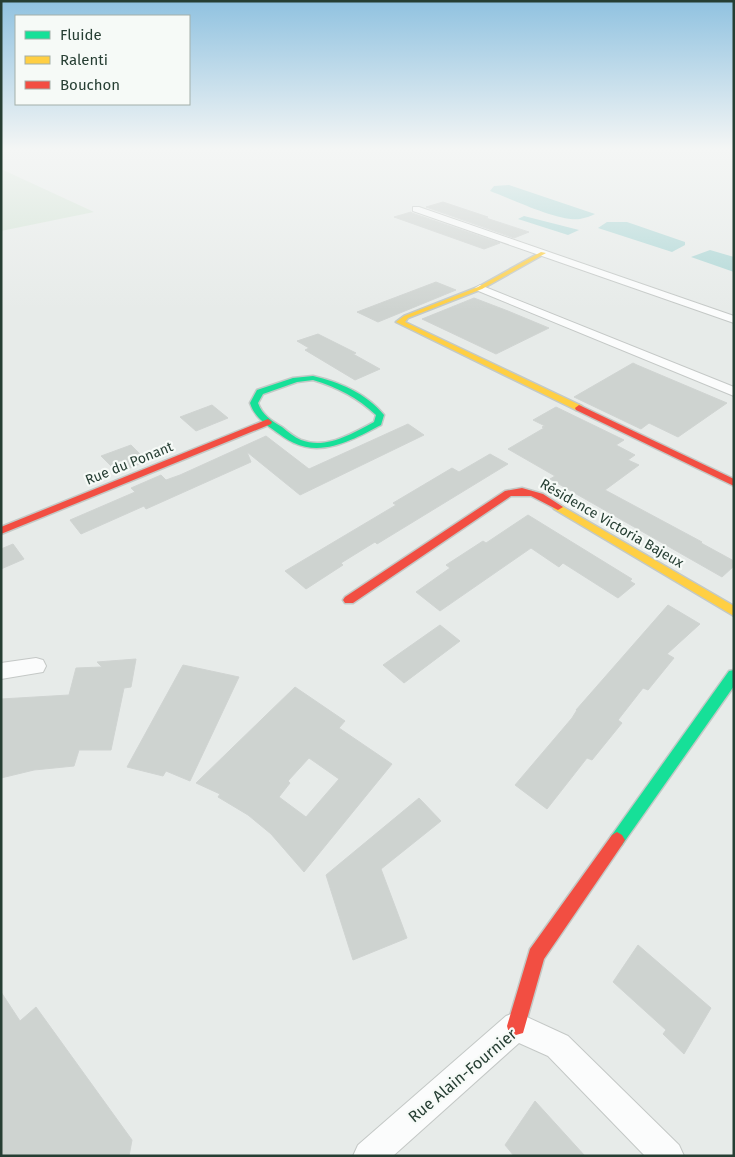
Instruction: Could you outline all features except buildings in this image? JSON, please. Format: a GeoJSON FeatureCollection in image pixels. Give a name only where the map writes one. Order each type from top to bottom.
{"type":"FeatureCollection","features":[{"type":"Feature","properties":{"kind":"street"},"geometry":{"type":"LineString","coordinates":[[416,209],[734,320]]}},
{"type":"Feature","properties":{"kind":"street"},"geometry":{"type":"LineString","coordinates":[[543,253],[480,288],[406,317],[400,322],[734,483]]}},
{"type":"Feature","properties":{"kind":"street"},"geometry":{"type":"LineString","coordinates":[[480,288],[734,392]]}},
{"type":"Feature","properties":{"kind":"street"},"geometry":{"type":"LineString","coordinates":[[313,378],[328,380],[373,406],[380,415],[378,423],[335,444],[322,446],[300,442],[268,422],[255,410],[254,403],[260,392],[296,380],[313,378]]}},
{"type":"Feature","properties":{"kind":"street","name":"Rue du Ponant"},"geometry":{"type":"LineString","coordinates":[[1,531],[268,422]]}},
{"type":"Feature","properties":{"kind":"street","name":"Résidence Victoria Bajeux"},"geometry":{"type":"LineString","coordinates":[[349,600],[508,493],[522,490],[538,495],[734,612]]}},
{"type":"Feature","properties":{"kind":"street"},"geometry":{"type":"LineString","coordinates":[[1,671],[36,666]]}},
{"type":"Feature","properties":{"kind":"street"},"geometry":{"type":"LineString","coordinates":[[516,1026],[536,955],[734,676]]}},
{"type":"Feature","properties":{"kind":"street","name":"Rue Alain-Fournier"},"geometry":{"type":"LineString","coordinates":[[368,1156],[516,1026],[558,1046],[668,1156]]}},
{"type":"Feature","properties":{"kind":"green space"},"geometry":{"type":"Polygon","coordinates":[[[1,202],[72,202],[94,212],[1,231],[1,202]]]}},
{"type":"Feature","properties":{"kind":"water"},"geometry":{"type":"Polygon","coordinates":[[[517,202],[559,202],[595,214],[580,219],[571,219],[517,202]]]}},
{"type":"Feature","properties":{"kind":"water"},"geometry":{"type":"Polygon","coordinates":[[[524,216],[579,230],[568,235],[518,219],[524,216]]]}},
{"type":"Feature","properties":{"kind":"water"},"geometry":{"type":"Polygon","coordinates":[[[607,222],[627,222],[685,242],[685,245],[672,252],[598,228],[607,222]]]}},
{"type":"Feature","properties":{"kind":"water"},"geometry":{"type":"Polygon","coordinates":[[[710,250],[734,257],[734,272],[691,257],[710,250]]]}},
{"type":"Feature","properties":{"kind":"traffic: fast"},"geometry":{"type":"LineString","coordinates":[[313,378],[341,387],[366,402],[380,415],[378,423],[341,441],[331,444],[311,445],[301,443],[292,438],[266,420],[257,411],[254,403],[260,392],[296,380],[313,378]]}},
{"type":"Feature","properties":{"kind":"traffic: fast"},"geometry":{"type":"LineString","coordinates":[[617,840],[734,675]]}},
{"type":"Feature","properties":{"kind":"traffic: slow"},"geometry":{"type":"LineString","coordinates":[[543,253],[480,288],[406,317],[400,322],[579,408]]}},
{"type":"Feature","properties":{"kind":"traffic: slow"},"geometry":{"type":"LineString","coordinates":[[558,507],[734,612]]}},
{"type":"Feature","properties":{"kind":"traffic: jam"},"geometry":{"type":"LineString","coordinates":[[579,408],[734,483]]}},
{"type":"Feature","properties":{"kind":"traffic: jam"},"geometry":{"type":"LineString","coordinates":[[1,531],[268,422]]}},
{"type":"Feature","properties":{"kind":"traffic: jam"},"geometry":{"type":"LineString","coordinates":[[349,600],[508,493],[528,492],[540,496],[558,507]]}},
{"type":"Feature","properties":{"kind":"traffic: jam"},"geometry":{"type":"LineString","coordinates":[[516,1026],[536,955],[617,840]]}}]}
